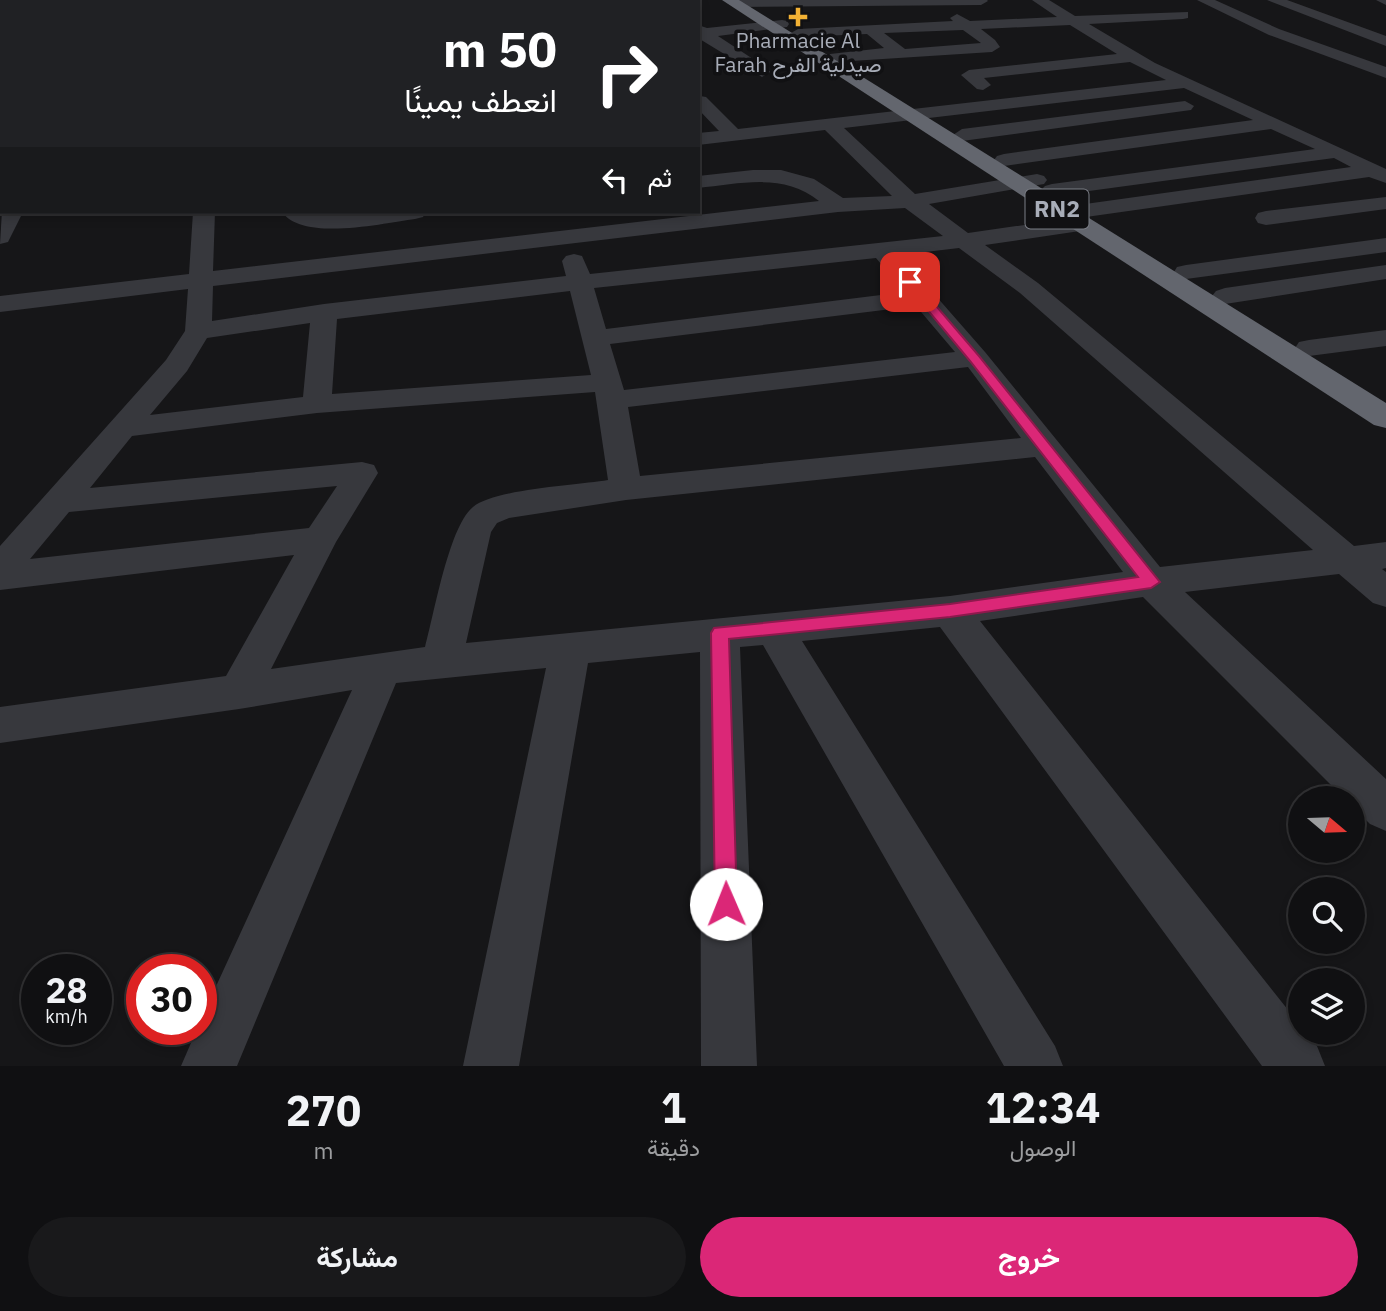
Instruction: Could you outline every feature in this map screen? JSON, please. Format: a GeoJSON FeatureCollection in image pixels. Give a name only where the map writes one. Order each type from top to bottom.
{"type":"FeatureCollection","features":[{"type":"Feature","properties":{"kind":"highway","name":"RN2"},"geometry":{"type":"LineString","coordinates":[[738,1],[836,57],[906,104],[1004,160],[1035,185],[1083,217],[1186,272],[1386,396]]}},
{"type":"Feature","properties":{"kind":"highway","name":"RN2"},"geometry":{"type":"LineString","coordinates":[[783,27],[1035,185],[1386,418]]}},
{"type":"Feature","properties":{"kind":"street"},"geometry":{"type":"LineString","coordinates":[[1027,0],[1038,0],[1130,57],[1379,173]]}},
{"type":"Feature","properties":{"kind":"street"},"geometry":{"type":"LineString","coordinates":[[700,32],[783,27],[870,29],[1127,17],[1187,17],[1154,0]]}},
{"type":"Feature","properties":{"kind":"street"},"geometry":{"type":"LineString","coordinates":[[1204,0],[1305,44],[1385,72]]}},
{"type":"Feature","properties":{"kind":"street"},"geometry":{"type":"LineString","coordinates":[[1274,0],[1382,38]]}},
{"type":"Feature","properties":{"kind":"street"},"geometry":{"type":"LineString","coordinates":[[738,1],[996,1]]}},
{"type":"Feature","properties":{"kind":"street"},"geometry":{"type":"LineString","coordinates":[[836,57],[989,48],[997,42],[935,1]]}},
{"type":"Feature","properties":{"kind":"street"},"geometry":{"type":"LineString","coordinates":[[984,1],[1033,34]]}},
{"type":"Feature","properties":{"kind":"street"},"geometry":{"type":"LineString","coordinates":[[886,2],[917,26]]}},
{"type":"Feature","properties":{"kind":"street"},"geometry":{"type":"LineString","coordinates":[[1108,6],[1158,33]]}},
{"type":"Feature","properties":{"kind":"street"},"geometry":{"type":"LineString","coordinates":[[870,29],[897,52]]}},
{"type":"Feature","properties":{"kind":"street"},"geometry":{"type":"LineString","coordinates":[[700,32],[762,72]]}},
{"type":"Feature","properties":{"kind":"street"},"geometry":{"type":"LineString","coordinates":[[1076,38],[1123,36]]}},
{"type":"Feature","properties":{"kind":"street"},"geometry":{"type":"LineString","coordinates":[[1305,44],[1382,38]]}},
{"type":"Feature","properties":{"kind":"street"},"geometry":{"type":"LineString","coordinates":[[984,85],[969,75],[1130,57]]}},
{"type":"Feature","properties":{"kind":"street"},"geometry":{"type":"LineString","coordinates":[[959,87],[1149,66]]}},
{"type":"Feature","properties":{"kind":"street"},"geometry":{"type":"LineString","coordinates":[[1082,75],[1113,92]]}},
{"type":"Feature","properties":{"kind":"street"},"geometry":{"type":"LineString","coordinates":[[700,122],[906,104],[1113,92],[1185,83]]}},
{"type":"Feature","properties":{"kind":"street"},"geometry":{"type":"LineString","coordinates":[[962,135],[1227,101]]}},
{"type":"Feature","properties":{"kind":"street"},"geometry":{"type":"LineString","coordinates":[[700,102],[733,135]]}},
{"type":"Feature","properties":{"kind":"street"},"geometry":{"type":"LineString","coordinates":[[700,139],[829,124],[906,104]]}},
{"type":"Feature","properties":{"kind":"street"},"geometry":{"type":"LineString","coordinates":[[1004,160],[1274,122]]}},
{"type":"Feature","properties":{"kind":"street"},"geometry":{"type":"LineString","coordinates":[[829,124],[910,201],[1029,288],[1386,593]]}},
{"type":"Feature","properties":{"kind":"street"},"geometry":{"type":"LineString","coordinates":[[0,304],[202,279],[572,227],[910,201],[1035,185],[1114,181],[1337,152]]}},
{"type":"Feature","properties":{"kind":"street"},"geometry":{"type":"LineString","coordinates":[[198,331],[324,312],[581,282],[968,242],[1146,201],[1379,173]]}},
{"type":"Feature","properties":{"kind":"street"},"geometry":{"type":"LineString","coordinates":[[700,182],[757,177],[794,179],[807,183],[838,205]]}},
{"type":"Feature","properties":{"kind":"street"},"geometry":{"type":"LineString","coordinates":[[1114,181],[1146,201]]}},
{"type":"Feature","properties":{"kind":"street"},"geometry":{"type":"LineString","coordinates":[[1227,190],[1314,254]]}},
{"type":"Feature","properties":{"kind":"street"},"geometry":{"type":"LineString","coordinates":[[1266,218],[1386,203]]}},
{"type":"Feature","properties":{"kind":"street"},"geometry":{"type":"LineString","coordinates":[[0,237],[11,214]]}},
{"type":"Feature","properties":{"kind":"street"},"geometry":{"type":"LineString","coordinates":[[0,570],[177,365],[198,331],[204,214]]}},
{"type":"Feature","properties":{"kind":"street"},"geometry":{"type":"LineString","coordinates":[[296,214],[307,220],[323,222],[397,214]]}},
{"type":"Feature","properties":{"kind":"street"},"geometry":{"type":"LineString","coordinates":[[572,227],[581,282],[609,392],[626,489]]}},
{"type":"Feature","properties":{"kind":"street"},"geometry":{"type":"LineString","coordinates":[[1186,272],[1386,245]]}},
{"type":"Feature","properties":{"kind":"street"},"geometry":{"type":"LineString","coordinates":[[883,251],[975,358],[1151,582],[1386,809]]}},
{"type":"Feature","properties":{"kind":"street"},"geometry":{"type":"LineString","coordinates":[[1225,296],[1386,272]]}},
{"type":"Feature","properties":{"kind":"street"},"geometry":{"type":"LineString","coordinates":[[596,338],[923,297]]}},
{"type":"Feature","properties":{"kind":"street"},"geometry":{"type":"LineString","coordinates":[[317,404],[324,312]]}},
{"type":"Feature","properties":{"kind":"street"},"geometry":{"type":"LineString","coordinates":[[1309,348],[1386,338]]}},
{"type":"Feature","properties":{"kind":"street"},"geometry":{"type":"LineString","coordinates":[[124,428],[317,404],[609,392],[975,358]]}},
{"type":"Feature","properties":{"kind":"street"},"geometry":{"type":"LineString","coordinates":[[441,663],[474,529],[485,515],[520,503],[626,489],[1042,446]]}},
{"type":"Feature","properties":{"kind":"street"},"geometry":{"type":"LineString","coordinates":[[58,502],[362,473],[320,539],[239,692]]}},
{"type":"Feature","properties":{"kind":"street"},"geometry":{"type":"LineString","coordinates":[[0,576],[320,539]]}},
{"type":"Feature","properties":{"kind":"street"},"geometry":{"type":"LineString","coordinates":[[0,725],[239,692],[383,668],[950,611],[1151,582],[1386,555]]}},
{"type":"Feature","properties":{"kind":"street"},"geometry":{"type":"LineString","coordinates":[[950,611],[1297,1066]]}},
{"type":"Feature","properties":{"kind":"street"},"geometry":{"type":"LineString","coordinates":[[775,629],[1035,1066]]}},
{"type":"Feature","properties":{"kind":"street"},"geometry":{"type":"LineString","coordinates":[[720,633],[729,1066]]}},
{"type":"Feature","properties":{"kind":"street"},"geometry":{"type":"LineString","coordinates":[[491,1066],[570,650]]}},
{"type":"Feature","properties":{"kind":"street"},"geometry":{"type":"LineString","coordinates":[[209,1066],[383,668]]}},
{"type":"Feature","properties":{"kind":"place","name":"Pharmacie Al Farah صيدلية الفرح"},"geometry":{"type":"Point","coordinates":[798,17]}},
{"type":"Feature","properties":{"kind":"route"},"geometry":{"type":"LineString","coordinates":[[726,904],[720,633],[950,611],[1151,582],[975,358],[910,282]]}}]}
